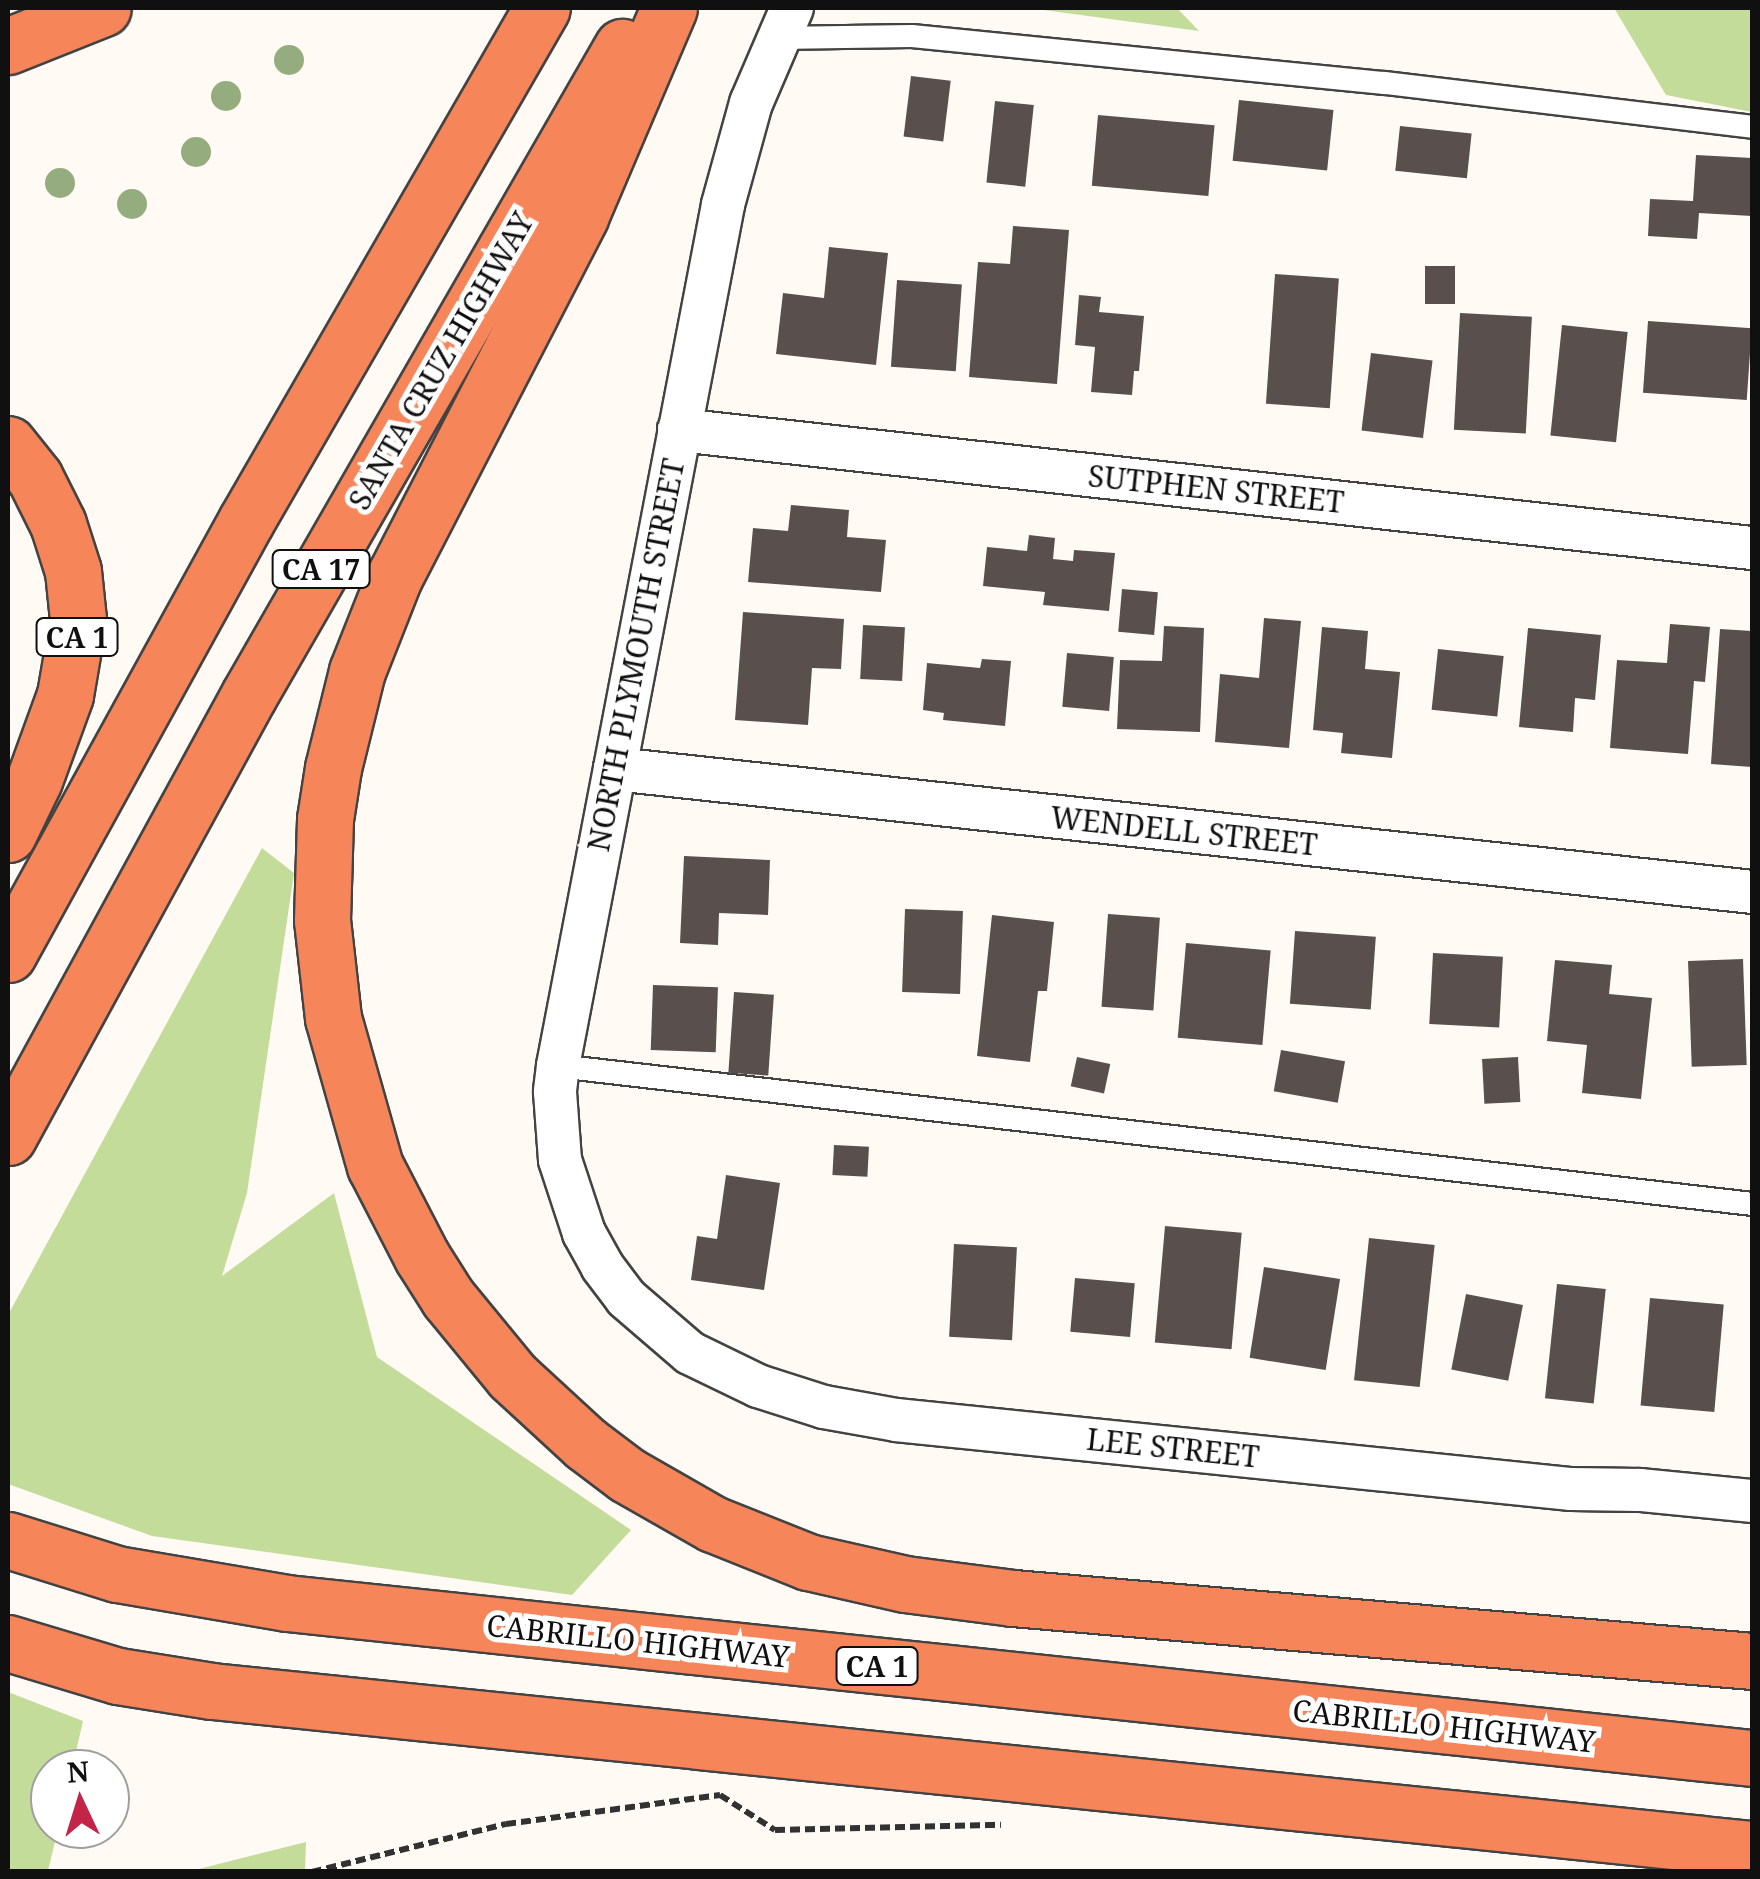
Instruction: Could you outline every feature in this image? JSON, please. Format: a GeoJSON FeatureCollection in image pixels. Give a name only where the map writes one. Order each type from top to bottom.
{"type":"FeatureCollection","features":[{"type":"Feature","properties":{"kind":"highway"},"geometry":{"type":"LineString","coordinates":[[8,46],[104,8]]}},
{"type":"Feature","properties":{"kind":"highway","name":"CA 17"},"geometry":{"type":"LineString","coordinates":[[8,954],[246,521],[542,8]]}},
{"type":"Feature","properties":{"kind":"highway","name":"SANTA CRUZ HIGHWAY"},"geometry":{"type":"LineString","coordinates":[[8,1137],[249,696],[645,8]]}},
{"type":"Feature","properties":{"kind":"highway"},"geometry":{"type":"LineString","coordinates":[[669,8],[580,217],[395,576],[357,671],[332,768],[325,819],[322,920],[333,1018],[376,1166],[440,1284],[512,1376],[586,1444],[626,1474],[713,1524],[808,1562],[956,1592],[1752,1661]]}},
{"type":"Feature","properties":{"kind":"highway","name":"CA 1"},"geometry":{"type":"LineString","coordinates":[[8,444],[35,478],[58,524],[72,571],[78,619],[66,694],[8,834]]}},
{"type":"Feature","properties":{"kind":"highway","name":"CABRILLO HIGHWAY"},"geometry":{"type":"LineString","coordinates":[[8,1540],[117,1574],[305,1606],[1752,1758]]}},
{"type":"Feature","properties":{"kind":"highway"},"geometry":{"type":"LineString","coordinates":[[8,1643],[118,1676],[212,1691],[1752,1849]]}},
{"type":"Feature","properties":{"kind":"street","name":"NORTH PLYMOUTH STREET"},"geometry":{"type":"LineString","coordinates":[[626,1298],[602,1266],[570,1198],[555,1117],[558,1066],[731,172],[784,23]]}},
{"type":"Feature","properties":{"kind":"street","name":"SUTPHEN STREET"},"geometry":{"type":"LineString","coordinates":[[679,430],[1752,548]]}},
{"type":"Feature","properties":{"kind":"street","name":"WENDELL STREET"},"geometry":{"type":"LineString","coordinates":[[615,769],[1752,892]]}},
{"type":"Feature","properties":{"kind":"street","name":"LEE STREET"},"geometry":{"type":"LineString","coordinates":[[626,1298],[690,1353],[723,1370],[791,1398],[859,1414],[1570,1490],[1640,1490],[1752,1502]]}},
{"type":"Feature","properties":{"kind":"lane"},"geometry":{"type":"LineString","coordinates":[[784,23],[1385,83],[1752,127]]}},
{"type":"Feature","properties":{"kind":"lane"},"geometry":{"type":"LineString","coordinates":[[558,1066],[1752,1204]]}},
{"type":"Feature","properties":{"kind":"path"},"geometry":{"type":"LineString","coordinates":[[312,1872],[506,1824],[720,1795],[775,1830],[1012,1825]]}},
{"type":"Feature","properties":{"kind":"green space"},"geometry":{"type":"Polygon","coordinates":[[[1029,8],[1177,8],[1199,31],[1029,8]]]}},
{"type":"Feature","properties":{"kind":"green space"},"geometry":{"type":"Polygon","coordinates":[[[1614,8],[1752,8],[1752,112],[1666,95],[1614,8]]]}},
{"type":"Feature","properties":{"kind":"green space"},"geometry":{"type":"Polygon","coordinates":[[[262,848],[294,873],[247,1193],[222,1276],[334,1193],[377,1357],[631,1530],[572,1595],[152,1536],[8,1484],[8,1315],[262,848]]]}},
{"type":"Feature","properties":{"kind":"green space"},"geometry":{"type":"Polygon","coordinates":[[[8,1692],[83,1721],[77,1749],[30,1749],[30,1849],[53,1849],[48,1871],[8,1871],[8,1692]]]}},
{"type":"Feature","properties":{"kind":"green space"},"geometry":{"type":"Polygon","coordinates":[[[306,1842],[305,1871],[191,1871],[306,1842]]]}},
{"type":"Feature","properties":{"kind":"building"},"geometry":{"type":"Polygon","coordinates":[[[911,76],[951,81],[943,141],[904,137],[911,76]]]}},
{"type":"Feature","properties":{"kind":"building"},"geometry":{"type":"Polygon","coordinates":[[[1239,100],[1333,110],[1327,171],[1233,161],[1239,100]]]}},
{"type":"Feature","properties":{"kind":"building"},"geometry":{"type":"Polygon","coordinates":[[[995,101],[1034,105],[1025,187],[986,183],[995,101]]]}},
{"type":"Feature","properties":{"kind":"building"},"geometry":{"type":"Polygon","coordinates":[[[1098,115],[1215,125],[1208,196],[1092,186],[1098,115]]]}},
{"type":"Feature","properties":{"kind":"building"},"geometry":{"type":"Polygon","coordinates":[[[1400,126],[1472,134],[1467,178],[1395,171],[1400,126]]]}},
{"type":"Feature","properties":{"kind":"building"},"geometry":{"type":"Polygon","coordinates":[[[1696,155],[1752,158],[1752,216],[1699,213],[1697,239],[1648,236],[1650,199],[1693,201],[1696,155]]]}},
{"type":"Feature","properties":{"kind":"building"},"geometry":{"type":"Polygon","coordinates":[[[1013,226],[1069,230],[1057,384],[969,377],[978,262],[1010,264],[1013,226]]]}},
{"type":"Feature","properties":{"kind":"building"},"geometry":{"type":"Polygon","coordinates":[[[829,247],[888,253],[876,365],[776,354],[783,293],[824,298],[829,247]]]}},
{"type":"Feature","properties":{"kind":"building"},"geometry":{"type":"Polygon","coordinates":[[[1425,266],[1455,266],[1455,304],[1425,304],[1425,266]]]}},
{"type":"Feature","properties":{"kind":"building"},"geometry":{"type":"Polygon","coordinates":[[[1275,274],[1339,278],[1330,408],[1266,404],[1275,274]]]}},
{"type":"Feature","properties":{"kind":"building"},"geometry":{"type":"Polygon","coordinates":[[[897,280],[962,285],[956,371],[891,367],[897,280]]]}},
{"type":"Feature","properties":{"kind":"building"},"geometry":{"type":"Polygon","coordinates":[[[1079,295],[1101,297],[1099,312],[1144,316],[1139,371],[1134,371],[1132,395],[1091,392],[1095,347],[1075,345],[1079,295]]]}},
{"type":"Feature","properties":{"kind":"building"},"geometry":{"type":"Polygon","coordinates":[[[1460,313],[1532,317],[1526,434],[1454,430],[1460,313]]]}},
{"type":"Feature","properties":{"kind":"building"},"geometry":{"type":"Polygon","coordinates":[[[1648,321],[1752,328],[1747,400],[1643,393],[1648,321]]]}},
{"type":"Feature","properties":{"kind":"building"},"geometry":{"type":"Polygon","coordinates":[[[1562,325],[1628,332],[1616,442],[1550,435],[1562,325]]]}},
{"type":"Feature","properties":{"kind":"building"},"geometry":{"type":"Polygon","coordinates":[[[1371,353],[1433,361],[1423,438],[1361,430],[1371,353]]]}},
{"type":"Feature","properties":{"kind":"building"},"geometry":{"type":"Polygon","coordinates":[[[791,505],[849,510],[847,537],[886,540],[881,592],[748,582],[753,528],[788,531],[791,505]]]}},
{"type":"Feature","properties":{"kind":"building"},"geometry":{"type":"Polygon","coordinates":[[[1029,535],[1055,538],[1053,559],[1073,561],[1074,550],[1115,553],[1109,611],[1043,605],[1045,592],[983,586],[987,547],[1027,551],[1029,535]]]}},
{"type":"Feature","properties":{"kind":"building"},"geometry":{"type":"Polygon","coordinates":[[[1122,589],[1158,592],[1154,635],[1118,632],[1122,589]]]}},
{"type":"Feature","properties":{"kind":"building"},"geometry":{"type":"Polygon","coordinates":[[[743,612],[844,619],[841,669],[812,668],[808,725],[735,720],[743,612]]]}},
{"type":"Feature","properties":{"kind":"building"},"geometry":{"type":"Polygon","coordinates":[[[1264,618],[1301,621],[1289,748],[1215,742],[1220,674],[1259,678],[1264,618]]]}},
{"type":"Feature","properties":{"kind":"building"},"geometry":{"type":"Polygon","coordinates":[[[1670,624],[1710,627],[1705,682],[1694,681],[1688,754],[1610,748],[1617,660],[1667,663],[1670,624]]]}},
{"type":"Feature","properties":{"kind":"building"},"geometry":{"type":"Polygon","coordinates":[[[863,625],[905,627],[902,681],[860,679],[863,625]]]}},
{"type":"Feature","properties":{"kind":"building"},"geometry":{"type":"Polygon","coordinates":[[[1164,626],[1204,628],[1200,732],[1117,729],[1120,660],[1162,661],[1164,626]]]}},
{"type":"Feature","properties":{"kind":"building"},"geometry":{"type":"Polygon","coordinates":[[[1322,627],[1368,631],[1365,669],[1400,672],[1392,758],[1341,753],[1343,733],[1313,730],[1322,627]]]}},
{"type":"Feature","properties":{"kind":"building"},"geometry":{"type":"Polygon","coordinates":[[[1528,628],[1601,635],[1595,700],[1575,698],[1573,732],[1519,727],[1528,628]]]}},
{"type":"Feature","properties":{"kind":"building"},"geometry":{"type":"Polygon","coordinates":[[[1720,629],[1752,631],[1752,767],[1711,764],[1720,629]]]}},
{"type":"Feature","properties":{"kind":"building"},"geometry":{"type":"Polygon","coordinates":[[[1438,649],[1504,656],[1497,717],[1432,710],[1438,649]]]}},
{"type":"Feature","properties":{"kind":"building"},"geometry":{"type":"Polygon","coordinates":[[[1067,653],[1114,657],[1109,711],[1062,707],[1067,653]]]}},
{"type":"Feature","properties":{"kind":"building"},"geometry":{"type":"Polygon","coordinates":[[[982,659],[1011,661],[1005,726],[943,720],[944,713],[923,710],[927,663],[980,668],[982,659]]]}},
{"type":"Feature","properties":{"kind":"building"},"geometry":{"type":"Polygon","coordinates":[[[684,856],[770,860],[768,915],[719,913],[718,945],[680,943],[684,856]]]}},
{"type":"Feature","properties":{"kind":"building"},"geometry":{"type":"Polygon","coordinates":[[[905,909],[963,911],[960,994],[902,992],[905,909]]]}},
{"type":"Feature","properties":{"kind":"building"},"geometry":{"type":"Polygon","coordinates":[[[1108,914],[1160,918],[1153,1010],[1102,1007],[1108,914]]]}},
{"type":"Feature","properties":{"kind":"building"},"geometry":{"type":"Polygon","coordinates":[[[992,915],[1054,922],[1047,991],[1038,991],[1030,1062],[977,1056],[992,915]]]}},
{"type":"Feature","properties":{"kind":"building"},"geometry":{"type":"Polygon","coordinates":[[[1295,931],[1376,937],[1371,1009],[1290,1004],[1295,931]]]}},
{"type":"Feature","properties":{"kind":"building"},"geometry":{"type":"Polygon","coordinates":[[[1186,943],[1271,950],[1262,1045],[1178,1038],[1186,943]]]}},
{"type":"Feature","properties":{"kind":"building"},"geometry":{"type":"Polygon","coordinates":[[[1433,953],[1503,957],[1499,1028],[1429,1024],[1433,953]]]}},
{"type":"Feature","properties":{"kind":"building"},"geometry":{"type":"Polygon","coordinates":[[[1743,959],[1747,1065],[1692,1067],[1688,961],[1743,959]]]}},
{"type":"Feature","properties":{"kind":"building"},"geometry":{"type":"Polygon","coordinates":[[[1555,960],[1612,965],[1609,994],[1652,998],[1641,1099],[1582,1093],[1587,1045],[1547,1041],[1555,960]]]}},
{"type":"Feature","properties":{"kind":"building"},"geometry":{"type":"Polygon","coordinates":[[[653,985],[718,987],[716,1052],[651,1050],[653,985]]]}},
{"type":"Feature","properties":{"kind":"building"},"geometry":{"type":"Polygon","coordinates":[[[734,992],[774,995],[768,1076],[728,1073],[734,992]]]}},
{"type":"Feature","properties":{"kind":"building"},"geometry":{"type":"Polygon","coordinates":[[[1281,1050],[1345,1061],[1338,1103],[1274,1091],[1281,1050]]]}},
{"type":"Feature","properties":{"kind":"building"},"geometry":{"type":"Polygon","coordinates":[[[1077,1057],[1110,1064],[1104,1093],[1071,1086],[1077,1057]]]}},
{"type":"Feature","properties":{"kind":"building"},"geometry":{"type":"Polygon","coordinates":[[[1518,1057],[1520,1102],[1484,1104],[1482,1059],[1518,1057]]]}},
{"type":"Feature","properties":{"kind":"building"},"geometry":{"type":"Polygon","coordinates":[[[834,1145],[869,1147],[867,1177],[832,1175],[834,1145]]]}},
{"type":"Feature","properties":{"kind":"building"},"geometry":{"type":"Polygon","coordinates":[[[726,1175],[780,1183],[764,1290],[691,1280],[697,1236],[717,1239],[726,1175]]]}},
{"type":"Feature","properties":{"kind":"building"},"geometry":{"type":"Polygon","coordinates":[[[1165,1226],[1242,1233],[1232,1349],[1155,1343],[1165,1226]]]}},
{"type":"Feature","properties":{"kind":"building"},"geometry":{"type":"Polygon","coordinates":[[[1369,1238],[1435,1245],[1420,1387],[1354,1380],[1369,1238]]]}},
{"type":"Feature","properties":{"kind":"building"},"geometry":{"type":"Polygon","coordinates":[[[954,1244],[1017,1247],[1012,1340],[949,1337],[954,1244]]]}},
{"type":"Feature","properties":{"kind":"building"},"geometry":{"type":"Polygon","coordinates":[[[1264,1267],[1340,1279],[1326,1370],[1250,1358],[1264,1267]]]}},
{"type":"Feature","properties":{"kind":"building"},"geometry":{"type":"Polygon","coordinates":[[[1075,1278],[1135,1283],[1130,1337],[1070,1332],[1075,1278]]]}},
{"type":"Feature","properties":{"kind":"building"},"geometry":{"type":"Polygon","coordinates":[[[1557,1284],[1606,1289],[1594,1403],[1545,1398],[1557,1284]]]}},
{"type":"Feature","properties":{"kind":"building"},"geometry":{"type":"Polygon","coordinates":[[[1466,1294],[1523,1305],[1508,1381],[1451,1370],[1466,1294]]]}},
{"type":"Feature","properties":{"kind":"building"},"geometry":{"type":"Polygon","coordinates":[[[1650,1298],[1724,1304],[1714,1412],[1641,1406],[1650,1298]]]}}]}
